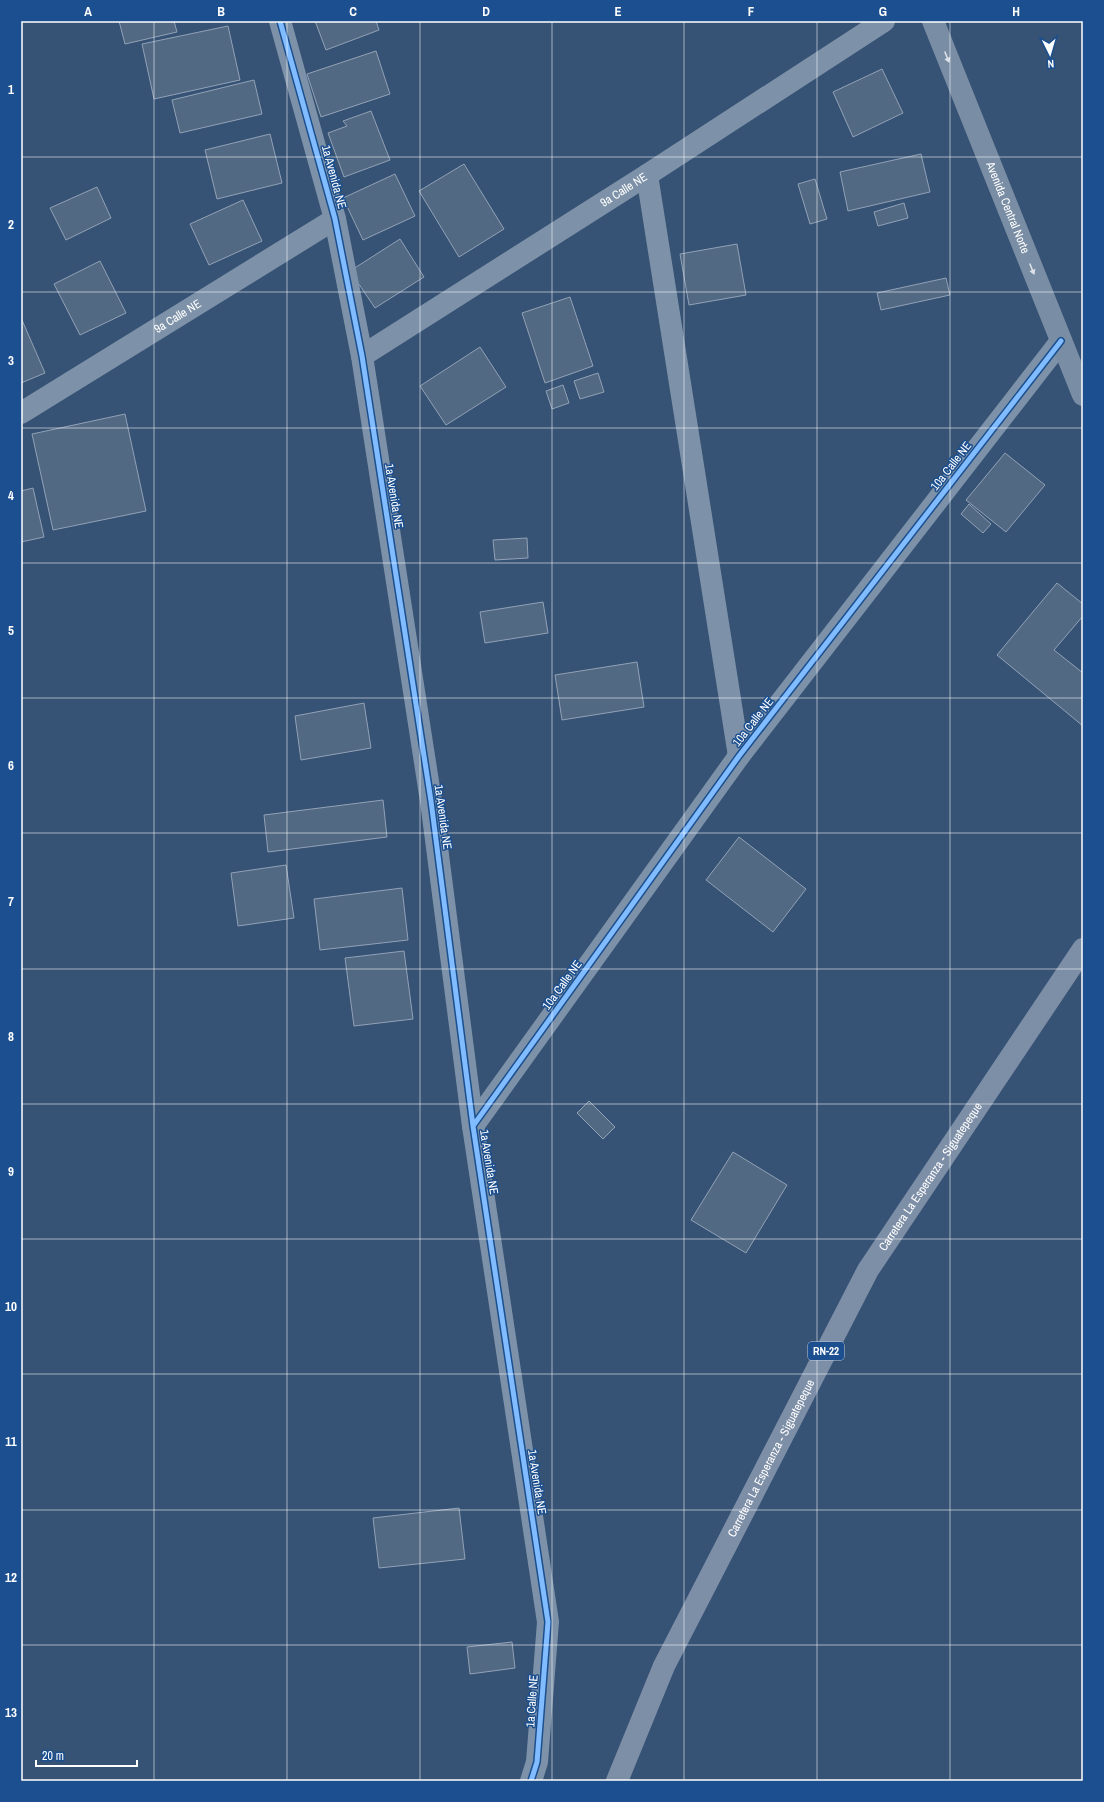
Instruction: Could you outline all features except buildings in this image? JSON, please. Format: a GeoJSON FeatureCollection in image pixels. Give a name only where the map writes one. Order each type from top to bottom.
{"type":"FeatureCollection","features":[{"type":"Feature","properties":{"kind":"main road","name":"Carretera La Esperanza - Siguatepeque"},"geometry":{"type":"LineString","coordinates":[[617,1781],[664,1666],[868,1270],[1083,949]]}},
{"type":"Feature","properties":{"kind":"street","name":"1a Avenida NE"},"geometry":{"type":"LineString","coordinates":[[280,21],[335,219],[362,356],[431,801],[473,1126],[548,1622]]}},
{"type":"Feature","properties":{"kind":"street","name":"9a Calle NE"},"geometry":{"type":"LineString","coordinates":[[362,356],[884,21]]}},
{"type":"Feature","properties":{"kind":"street","name":"Avenida Central Norte"},"geometry":{"type":"LineString","coordinates":[[933,21],[1083,395]]}},
{"type":"Feature","properties":{"kind":"street"},"geometry":{"type":"LineString","coordinates":[[646,175],[739,756]]}},
{"type":"Feature","properties":{"kind":"street","name":"9a Calle NE"},"geometry":{"type":"LineString","coordinates":[[21,414],[335,219]]}},
{"type":"Feature","properties":{"kind":"street","name":"10a Calle NE"},"geometry":{"type":"LineString","coordinates":[[473,1126],[739,756],[1061,341]]}},
{"type":"Feature","properties":{"kind":"street","name":"1a Calle NE"},"geometry":{"type":"LineString","coordinates":[[531,1781],[537,1762],[548,1622]]}},
{"type":"Feature","properties":{"kind":"cycle path"},"geometry":{"type":"LineString","coordinates":[[280,21],[335,219],[362,356],[431,801],[473,1126],[548,1622],[537,1762],[531,1781]]}},
{"type":"Feature","properties":{"kind":"cycle path"},"geometry":{"type":"LineString","coordinates":[[473,1126],[739,756],[1061,341]]}}]}
